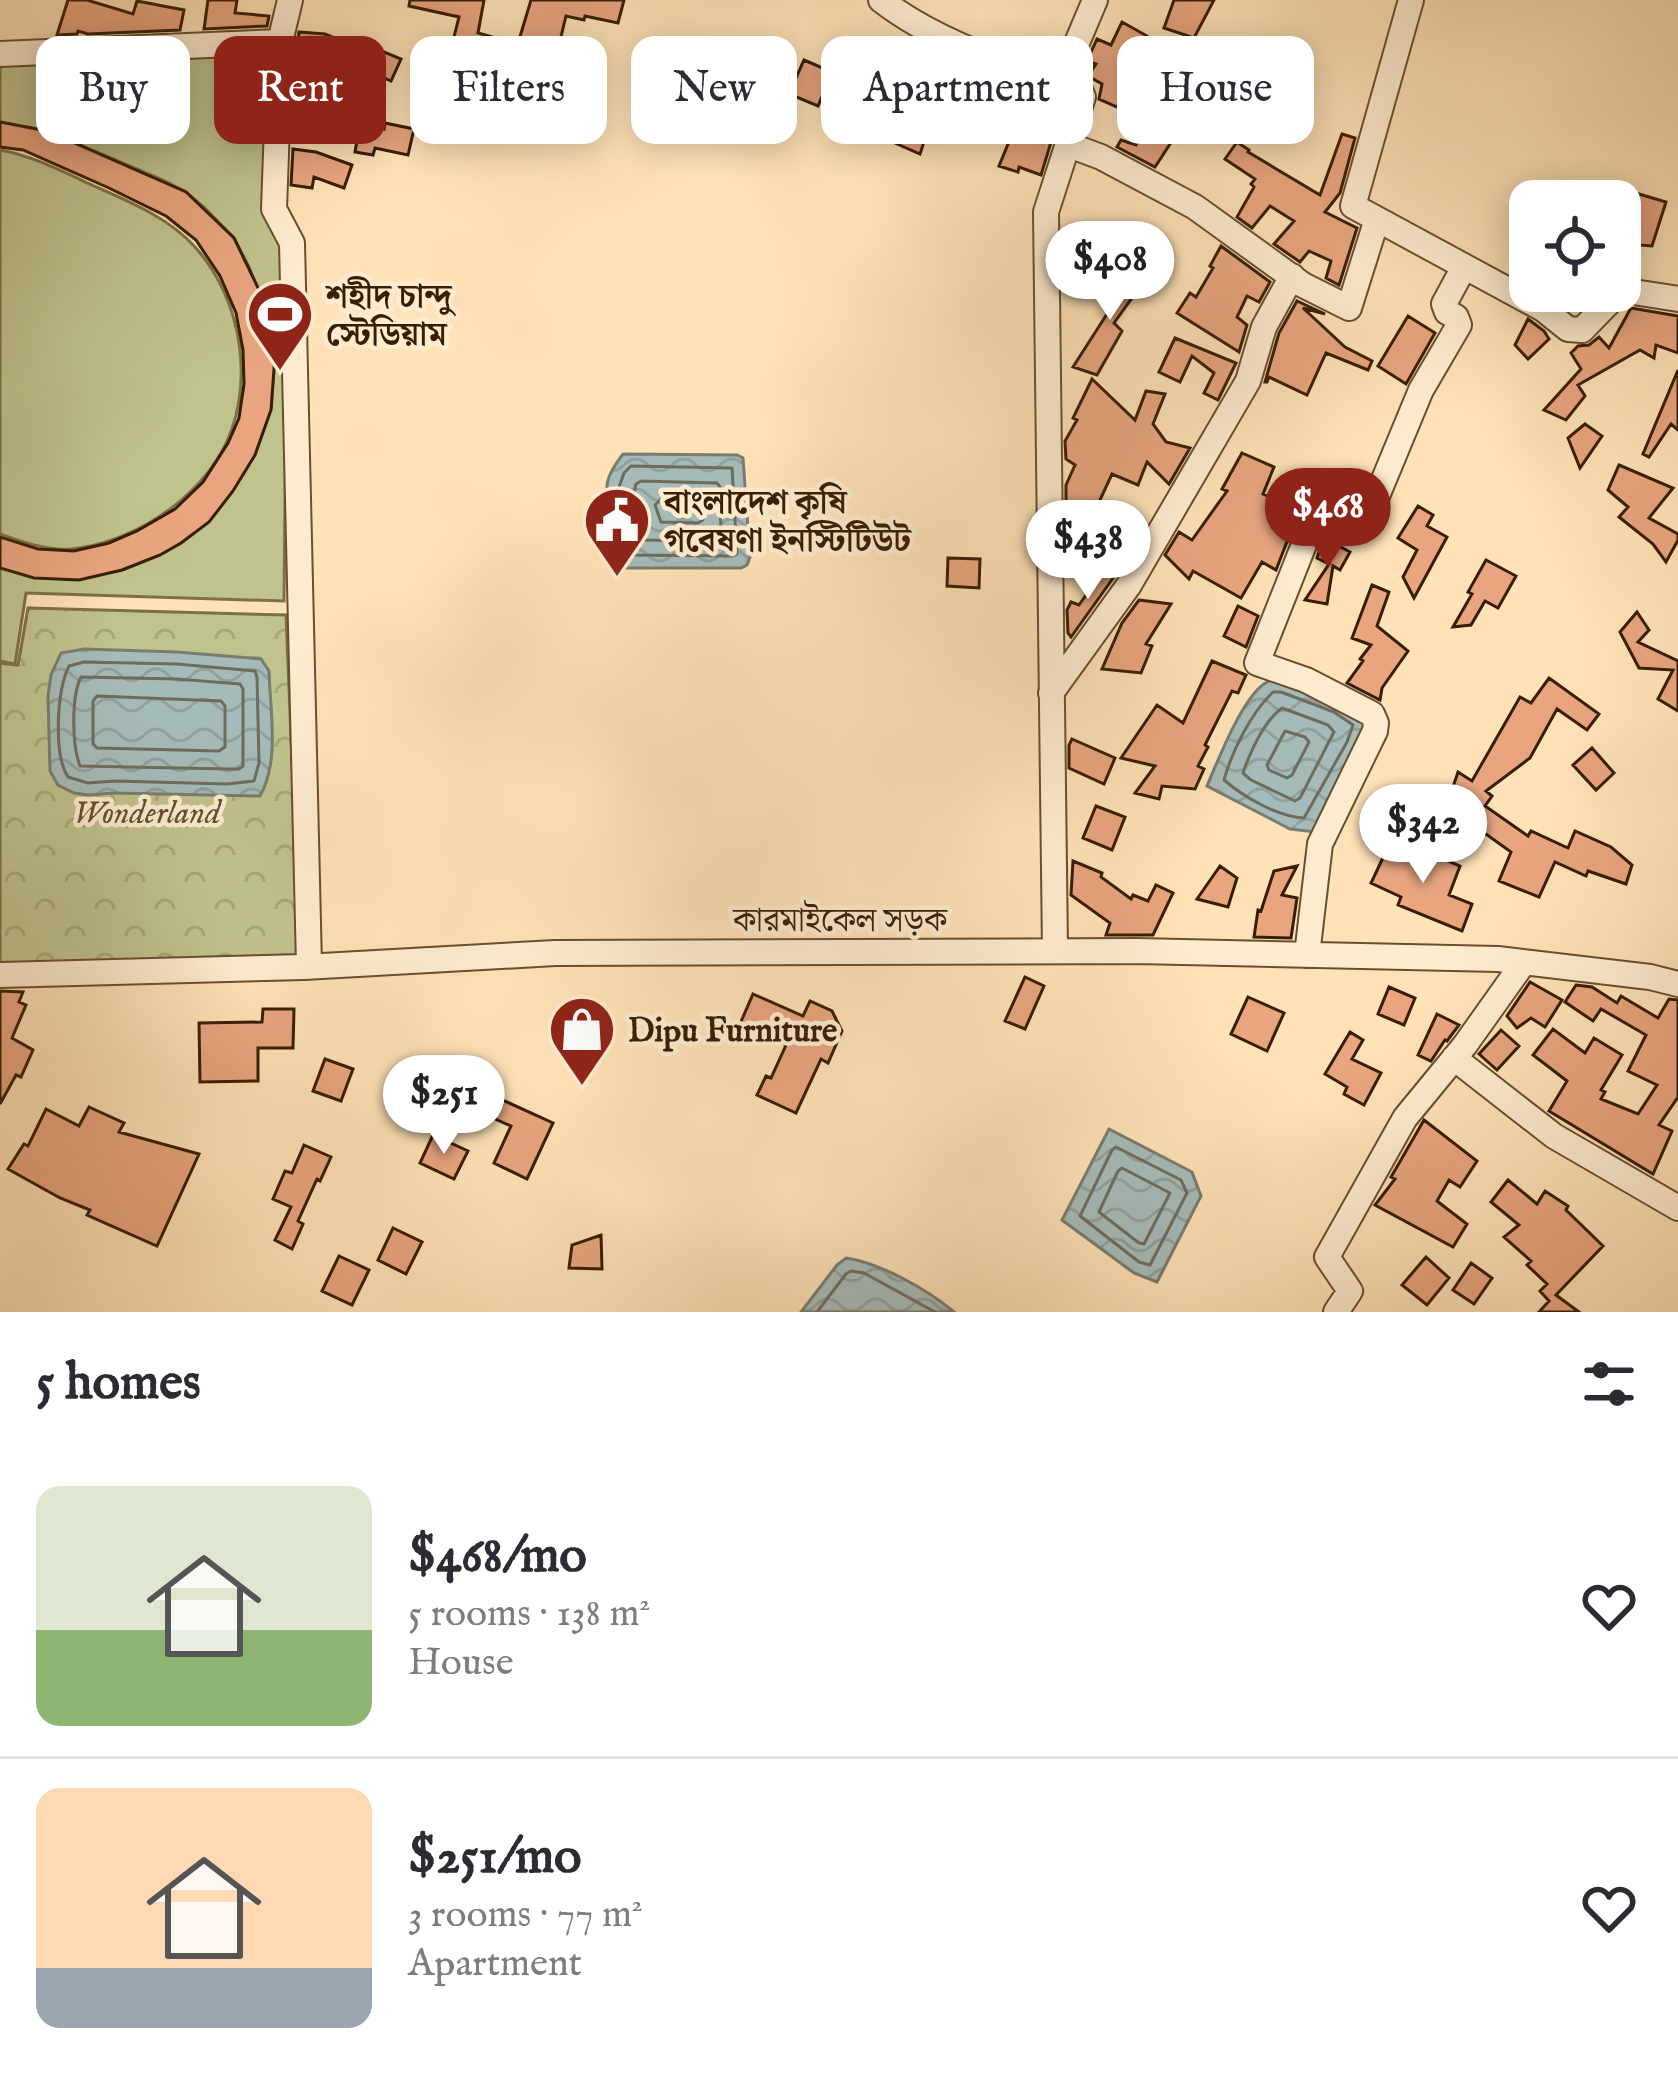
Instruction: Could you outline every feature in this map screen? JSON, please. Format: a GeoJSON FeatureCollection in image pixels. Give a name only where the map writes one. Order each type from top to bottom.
{"type":"FeatureCollection","features":[{"type":"Feature","properties":{"kind":"street"},"geometry":{"type":"LineString","coordinates":[[281,36],[290,0]]}},
{"type":"Feature","properties":{"kind":"street"},"geometry":{"type":"LineString","coordinates":[[881,0],[940,36]]}},
{"type":"Feature","properties":{"kind":"street"},"geometry":{"type":"LineString","coordinates":[[1080,36],[1095,0]]}},
{"type":"Feature","properties":{"kind":"street"},"geometry":{"type":"LineString","coordinates":[[1411,0],[1353,206],[1543,309],[1568,329],[1582,330],[1622,290],[1678,299]]}},
{"type":"Feature","properties":{"kind":"street"},"geometry":{"type":"LineString","coordinates":[[0,54],[214,45]]}},
{"type":"Feature","properties":{"kind":"street"},"geometry":{"type":"LineString","coordinates":[[276,144],[274,209],[292,243],[309,966]]}},
{"type":"Feature","properties":{"kind":"street"},"geometry":{"type":"LineString","coordinates":[[1055,951],[1046,212],[1069,145],[1195,208],[1292,276],[1348,308],[1378,219]]}},
{"type":"Feature","properties":{"kind":"street"},"geometry":{"type":"LineString","coordinates":[[1307,955],[1320,844],[1376,723],[1372,714],[1306,680],[1257,663],[1322,499],[1331,498],[1359,514],[1368,512],[1376,501],[1421,390],[1459,325],[1444,304],[1464,267]]}},
{"type":"Feature","properties":{"kind":"street"},"geometry":{"type":"LineString","coordinates":[[1052,692],[1129,585],[1248,381],[1264,327],[1292,276]]}},
{"type":"Feature","properties":{"kind":"street","name":"কারমাইকেল সড়ক"},"geometry":{"type":"LineString","coordinates":[[0,975],[555,953],[1055,951],[1525,962],[1678,984]]}},
{"type":"Feature","properties":{"kind":"street"},"geometry":{"type":"LineString","coordinates":[[1336,1312],[1350,1292],[1327,1257],[1405,1118],[1525,962]]}},
{"type":"Feature","properties":{"kind":"street"},"geometry":{"type":"LineString","coordinates":[[1454,1058],[1554,1136],[1678,1208]]}},
{"type":"Feature","properties":{"kind":"green space","name":"শহীদ চান্দু স্টেডিয়াম"},"geometry":{"type":"Polygon","coordinates":[[[214,49],[214,144],[277,144],[286,405],[284,601],[26,593],[15,664],[0,661],[0,568],[123,570],[181,543],[209,521],[271,410],[275,355],[271,321],[234,238],[186,192],[78,144],[190,144],[190,50],[214,49]]]}},
{"type":"Feature","properties":{"kind":"green space","name":"শহীদ চান্দু স্টেডিয়াম"},"geometry":{"type":"Polygon","coordinates":[[[36,58],[36,129],[0,122],[0,60],[36,58]]]}},
{"type":"Feature","properties":{"kind":"green space"},"geometry":{"type":"Polygon","coordinates":[[[0,150],[60,170],[173,227],[211,268],[234,319],[240,346],[239,402],[221,453],[176,504],[116,539],[53,549],[0,534],[0,150]]]}},
{"type":"Feature","properties":{"kind":"green space","name":"Wonderland"},"geometry":{"type":"Polygon","coordinates":[[[28,608],[286,615],[300,956],[0,965],[0,663],[18,665],[28,608]]]}},
{"type":"Feature","properties":{"kind":"water"},"geometry":{"type":"Polygon","coordinates":[[[623,454],[743,458],[747,565],[616,568],[607,483],[623,454]]]}},
{"type":"Feature","properties":{"kind":"water"},"geometry":{"type":"Polygon","coordinates":[[[84,649],[261,659],[269,671],[272,735],[270,767],[260,796],[88,795],[58,785],[50,771],[51,675],[61,653],[84,649]]]}},
{"type":"Feature","properties":{"kind":"water"},"geometry":{"type":"Polygon","coordinates":[[[1282,679],[1314,692],[1367,725],[1315,832],[1290,829],[1207,786],[1247,703],[1264,684],[1282,679]]]}},
{"type":"Feature","properties":{"kind":"water"},"geometry":{"type":"Polygon","coordinates":[[[1109,1129],[1192,1172],[1201,1196],[1157,1282],[1134,1273],[1062,1220],[1109,1129]]]}},
{"type":"Feature","properties":{"kind":"water"},"geometry":{"type":"Polygon","coordinates":[[[846,1258],[903,1278],[954,1312],[801,1312],[846,1258]]]}},
{"type":"Feature","properties":{"kind":"building"},"geometry":{"type":"Polygon","coordinates":[[[68,0],[87,0],[133,14],[137,1],[184,10],[180,30],[57,35],[68,0]]]}},
{"type":"Feature","properties":{"kind":"building"},"geometry":{"type":"Polygon","coordinates":[[[208,0],[237,0],[235,13],[269,16],[267,26],[204,29],[208,0]]]}},
{"type":"Feature","properties":{"kind":"building"},"geometry":{"type":"Polygon","coordinates":[[[410,0],[484,0],[478,33],[489,36],[454,36],[459,17],[409,6],[410,0]]]}},
{"type":"Feature","properties":{"kind":"building"},"geometry":{"type":"Polygon","coordinates":[[[531,0],[624,0],[618,23],[566,16],[561,36],[520,36],[531,0]]]}},
{"type":"Feature","properties":{"kind":"building"},"geometry":{"type":"Polygon","coordinates":[[[1174,0],[1214,0],[1195,36],[1164,28],[1174,0]]]}},
{"type":"Feature","properties":{"kind":"building"},"geometry":{"type":"Polygon","coordinates":[[[1122,22],[1147,36],[1117,36],[1117,107],[1099,99],[1102,84],[1093,79],[1097,39],[1111,45],[1122,22]]]}},
{"type":"Feature","properties":{"kind":"building"},"geometry":{"type":"Polygon","coordinates":[[[386,53],[401,59],[391,81],[386,79],[386,53]]]}},
{"type":"Feature","properties":{"kind":"building"},"geometry":{"type":"Polygon","coordinates":[[[804,60],[821,67],[818,106],[797,97],[797,76],[804,60]]]}},
{"type":"Feature","properties":{"kind":"building"},"geometry":{"type":"Polygon","coordinates":[[[0,122],[36,129],[36,144],[77,144],[186,192],[234,238],[271,321],[275,355],[271,410],[255,455],[209,522],[160,555],[122,570],[79,580],[34,578],[0,568],[0,537],[38,549],[74,551],[109,543],[175,509],[203,482],[239,418],[244,384],[236,313],[220,276],[196,240],[166,216],[23,150],[0,147],[0,122]]]}},
{"type":"Feature","properties":{"kind":"building"},"geometry":{"type":"Polygon","coordinates":[[[386,123],[410,128],[408,155],[375,148],[373,155],[355,152],[356,144],[386,144],[386,123]]]}},
{"type":"Feature","properties":{"kind":"building"},"geometry":{"type":"Polygon","coordinates":[[[1342,134],[1355,138],[1340,193],[1325,212],[1357,228],[1339,285],[1326,278],[1331,261],[1309,251],[1300,262],[1274,244],[1294,221],[1270,206],[1252,228],[1237,217],[1255,179],[1225,159],[1240,144],[1320,195],[1342,134]]]}},
{"type":"Feature","properties":{"kind":"building"},"geometry":{"type":"Polygon","coordinates":[[[897,144],[923,144],[920,154],[897,144]]]}},
{"type":"Feature","properties":{"kind":"building"},"geometry":{"type":"Polygon","coordinates":[[[1008,144],[1050,144],[1041,175],[999,166],[1008,144]]]}},
{"type":"Feature","properties":{"kind":"building"},"geometry":{"type":"Polygon","coordinates":[[[1170,144],[1155,167],[1117,147],[1170,144]]]}},
{"type":"Feature","properties":{"kind":"building"},"geometry":{"type":"Polygon","coordinates":[[[293,149],[352,165],[344,188],[314,177],[312,188],[291,185],[293,149]]]}},
{"type":"Feature","properties":{"kind":"building"},"geometry":{"type":"Polygon","coordinates":[[[1641,195],[1666,202],[1652,246],[1641,245],[1641,195]]]}},
{"type":"Feature","properties":{"kind":"building"},"geometry":{"type":"Polygon","coordinates":[[[1221,246],[1270,282],[1259,302],[1247,296],[1237,317],[1247,325],[1239,352],[1177,313],[1190,293],[1196,297],[1221,246]]]}},
{"type":"Feature","properties":{"kind":"building"},"geometry":{"type":"Polygon","coordinates":[[[1128,264],[1147,277],[1114,323],[1122,331],[1097,375],[1073,367],[1116,300],[1109,295],[1128,264]]]}},
{"type":"Feature","properties":{"kind":"building"},"geometry":{"type":"Polygon","coordinates":[[[1297,301],[1325,314],[1303,308],[1345,347],[1372,361],[1368,370],[1326,353],[1307,395],[1269,377],[1265,382],[1279,333],[1297,301]]]}},
{"type":"Feature","properties":{"kind":"building"},"geometry":{"type":"Polygon","coordinates":[[[1629,312],[1678,316],[1678,353],[1656,345],[1654,358],[1640,350],[1578,385],[1585,396],[1566,420],[1544,410],[1581,369],[1571,353],[1578,346],[1599,337],[1609,348],[1629,312]]]}},
{"type":"Feature","properties":{"kind":"building"},"geometry":{"type":"Polygon","coordinates":[[[1408,316],[1435,333],[1406,384],[1378,366],[1408,316]]]}},
{"type":"Feature","properties":{"kind":"building"},"geometry":{"type":"Polygon","coordinates":[[[1528,319],[1549,339],[1528,359],[1515,345],[1528,319]]]}},
{"type":"Feature","properties":{"kind":"building"},"geometry":{"type":"Polygon","coordinates":[[[1175,338],[1236,363],[1218,400],[1204,393],[1214,373],[1192,356],[1180,382],[1159,372],[1175,338]]]}},
{"type":"Feature","properties":{"kind":"building"},"geometry":{"type":"Polygon","coordinates":[[[1678,370],[1678,430],[1671,424],[1649,457],[1643,454],[1678,370]]]}},
{"type":"Feature","properties":{"kind":"building"},"geometry":{"type":"Polygon","coordinates":[[[1092,379],[1135,420],[1146,391],[1165,394],[1153,424],[1166,442],[1190,448],[1169,484],[1147,462],[1138,485],[1112,474],[1087,528],[1066,519],[1066,485],[1075,465],[1066,459],[1065,441],[1092,379]]]}},
{"type":"Feature","properties":{"kind":"building"},"geometry":{"type":"Polygon","coordinates":[[[1585,424],[1602,436],[1580,468],[1568,438],[1585,424]]]}},
{"type":"Feature","properties":{"kind":"building"},"geometry":{"type":"Polygon","coordinates":[[[1242,453],[1274,467],[1263,494],[1286,503],[1295,521],[1276,570],[1262,562],[1241,598],[1193,571],[1189,579],[1165,555],[1179,532],[1192,540],[1227,491],[1222,489],[1242,453]]]}},
{"type":"Feature","properties":{"kind":"building"},"geometry":{"type":"Polygon","coordinates":[[[1619,465],[1673,488],[1649,518],[1678,534],[1666,562],[1653,544],[1619,517],[1628,507],[1608,490],[1619,465]]]}},
{"type":"Feature","properties":{"kind":"building"},"geometry":{"type":"Polygon","coordinates":[[[1418,506],[1433,515],[1427,526],[1447,537],[1414,598],[1403,577],[1417,550],[1398,538],[1418,506]]]}},
{"type":"Feature","properties":{"kind":"building"},"geometry":{"type":"Polygon","coordinates":[[[1324,538],[1350,552],[1340,570],[1333,566],[1327,604],[1305,600],[1329,564],[1317,558],[1324,538]]]}},
{"type":"Feature","properties":{"kind":"building"},"geometry":{"type":"Polygon","coordinates":[[[948,558],[980,559],[979,588],[947,586],[948,558]]]}},
{"type":"Feature","properties":{"kind":"building"},"geometry":{"type":"Polygon","coordinates":[[[1486,560],[1516,576],[1498,608],[1485,601],[1471,625],[1453,627],[1472,594],[1468,592],[1486,560]]]}},
{"type":"Feature","properties":{"kind":"building"},"geometry":{"type":"Polygon","coordinates":[[[1104,569],[1116,574],[1071,637],[1067,610],[1071,602],[1079,605],[1104,569]]]}},
{"type":"Feature","properties":{"kind":"building"},"geometry":{"type":"Polygon","coordinates":[[[1372,585],[1389,592],[1377,626],[1408,651],[1382,688],[1380,700],[1347,683],[1371,645],[1352,638],[1372,585]]]}},
{"type":"Feature","properties":{"kind":"building"},"geometry":{"type":"Polygon","coordinates":[[[1139,600],[1171,604],[1146,644],[1152,646],[1141,673],[1102,669],[1122,623],[1139,600]]]}},
{"type":"Feature","properties":{"kind":"building"},"geometry":{"type":"Polygon","coordinates":[[[1238,606],[1258,616],[1246,647],[1224,636],[1238,606]]]}},
{"type":"Feature","properties":{"kind":"building"},"geometry":{"type":"Polygon","coordinates":[[[1637,612],[1649,630],[1638,642],[1678,661],[1678,711],[1658,699],[1673,670],[1639,668],[1620,632],[1637,612]]]}},
{"type":"Feature","properties":{"kind":"building"},"geometry":{"type":"Polygon","coordinates":[[[1212,661],[1246,675],[1238,693],[1232,691],[1205,745],[1198,766],[1204,769],[1195,789],[1162,786],[1159,799],[1135,793],[1155,766],[1121,758],[1157,705],[1183,723],[1212,661]]]}},
{"type":"Feature","properties":{"kind":"building"},"geometry":{"type":"Polygon","coordinates":[[[1549,678],[1599,714],[1587,730],[1557,709],[1530,758],[1486,791],[1492,796],[1485,806],[1528,836],[1531,831],[1568,848],[1575,831],[1611,847],[1632,865],[1626,884],[1588,871],[1586,876],[1555,862],[1539,897],[1499,881],[1511,852],[1483,832],[1451,793],[1458,772],[1472,781],[1520,697],[1531,703],[1549,678]]]}},
{"type":"Feature","properties":{"kind":"building"},"geometry":{"type":"Polygon","coordinates":[[[1072,739],[1115,758],[1104,784],[1069,768],[1072,739]]]}},
{"type":"Feature","properties":{"kind":"building"},"geometry":{"type":"Polygon","coordinates":[[[1592,748],[1614,773],[1596,790],[1573,765],[1592,748]]]}},
{"type":"Feature","properties":{"kind":"building"},"geometry":{"type":"Polygon","coordinates":[[[1096,806],[1125,817],[1112,850],[1083,838],[1096,806]]]}},
{"type":"Feature","properties":{"kind":"building"},"geometry":{"type":"Polygon","coordinates":[[[1388,847],[1415,860],[1420,849],[1460,866],[1449,895],[1472,904],[1462,931],[1398,905],[1401,897],[1371,883],[1388,847]]]}},
{"type":"Feature","properties":{"kind":"building"},"geometry":{"type":"Polygon","coordinates":[[[1073,861],[1102,873],[1101,877],[1131,899],[1133,895],[1148,901],[1156,885],[1173,893],[1153,935],[1106,935],[1110,923],[1071,895],[1073,861]]]}},
{"type":"Feature","properties":{"kind":"building"},"geometry":{"type":"Polygon","coordinates":[[[1220,866],[1237,878],[1228,907],[1197,899],[1220,866]]]}},
{"type":"Feature","properties":{"kind":"building"},"geometry":{"type":"Polygon","coordinates":[[[1297,866],[1282,895],[1297,898],[1291,938],[1254,937],[1258,910],[1274,871],[1297,866]]]}},
{"type":"Feature","properties":{"kind":"building"},"geometry":{"type":"Polygon","coordinates":[[[1025,977],[1044,986],[1025,1029],[1005,1021],[1025,977]]]}},
{"type":"Feature","properties":{"kind":"building"},"geometry":{"type":"Polygon","coordinates":[[[1530,982],[1562,1000],[1545,1027],[1531,1018],[1517,1028],[1507,1016],[1530,982]]]}},
{"type":"Feature","properties":{"kind":"building"},"geometry":{"type":"Polygon","coordinates":[[[1576,985],[1592,987],[1617,1003],[1621,996],[1658,1018],[1669,999],[1678,1000],[1678,1097],[1659,1125],[1672,1131],[1653,1174],[1549,1111],[1567,1081],[1533,1055],[1553,1029],[1585,1053],[1594,1038],[1622,1055],[1601,1090],[1605,1092],[1601,1099],[1638,1114],[1657,1085],[1628,1071],[1646,1035],[1601,1009],[1593,1021],[1565,1002],[1576,985]]]}},
{"type":"Feature","properties":{"kind":"building"},"geometry":{"type":"Polygon","coordinates":[[[1389,987],[1415,998],[1404,1025],[1378,1014],[1389,987]]]}},
{"type":"Feature","properties":{"kind":"building"},"geometry":{"type":"Polygon","coordinates":[[[0,991],[23,992],[19,1002],[26,1005],[12,1038],[33,1050],[21,1077],[16,1075],[0,1104],[0,991]]]}},
{"type":"Feature","properties":{"kind":"building"},"geometry":{"type":"Polygon","coordinates":[[[753,994],[803,1016],[810,1001],[832,1011],[842,1031],[828,1063],[821,1059],[796,1113],[757,1095],[786,1045],[740,1024],[753,994]]]}},
{"type":"Feature","properties":{"kind":"building"},"geometry":{"type":"Polygon","coordinates":[[[1248,997],[1284,1013],[1267,1051],[1231,1034],[1248,997]]]}},
{"type":"Feature","properties":{"kind":"building"},"geometry":{"type":"Polygon","coordinates":[[[263,1009],[294,1009],[293,1048],[258,1048],[258,1081],[200,1082],[199,1023],[262,1022],[263,1009]]]}},
{"type":"Feature","properties":{"kind":"building"},"geometry":{"type":"Polygon","coordinates":[[[1437,1014],[1459,1025],[1431,1061],[1418,1055],[1437,1014]]]}},
{"type":"Feature","properties":{"kind":"building"},"geometry":{"type":"Polygon","coordinates":[[[1501,1030],[1519,1046],[1497,1070],[1479,1054],[1501,1030]]]}},
{"type":"Feature","properties":{"kind":"building"},"geometry":{"type":"Polygon","coordinates":[[[1350,1032],[1363,1040],[1352,1059],[1381,1073],[1364,1105],[1344,1094],[1347,1087],[1325,1074],[1350,1032]]]}},
{"type":"Feature","properties":{"kind":"building"},"geometry":{"type":"Polygon","coordinates":[[[325,1059],[353,1069],[341,1101],[313,1091],[325,1059]]]}},
{"type":"Feature","properties":{"kind":"building"},"geometry":{"type":"Polygon","coordinates":[[[464,1061],[483,1070],[479,1078],[489,1082],[485,1092],[553,1123],[527,1179],[494,1163],[511,1126],[469,1101],[465,1108],[446,1099],[464,1061]]]}},
{"type":"Feature","properties":{"kind":"building"},"geometry":{"type":"Polygon","coordinates":[[[89,1107],[124,1123],[119,1132],[199,1154],[157,1246],[87,1215],[90,1210],[8,1169],[24,1144],[28,1146],[46,1109],[79,1126],[89,1107]]]}},
{"type":"Feature","properties":{"kind":"building"},"geometry":{"type":"Polygon","coordinates":[[[1424,1120],[1477,1161],[1460,1187],[1449,1180],[1437,1201],[1467,1224],[1453,1247],[1375,1205],[1395,1179],[1391,1177],[1424,1120]]]}},
{"type":"Feature","properties":{"kind":"building"},"geometry":{"type":"Polygon","coordinates":[[[433,1135],[468,1151],[454,1179],[420,1163],[433,1135]]]}},
{"type":"Feature","properties":{"kind":"building"},"geometry":{"type":"Polygon","coordinates":[[[304,1145],[331,1157],[298,1221],[303,1224],[292,1249],[275,1240],[291,1207],[273,1199],[304,1145]]]}},
{"type":"Feature","properties":{"kind":"building"},"geometry":{"type":"Polygon","coordinates":[[[1508,1180],[1537,1204],[1545,1191],[1568,1206],[1566,1210],[1603,1246],[1556,1295],[1579,1312],[1539,1312],[1549,1301],[1540,1291],[1547,1284],[1527,1265],[1531,1261],[1504,1237],[1519,1225],[1491,1202],[1508,1180]]]}},
{"type":"Feature","properties":{"kind":"building"},"geometry":{"type":"Polygon","coordinates":[[[393,1228],[422,1242],[406,1274],[378,1260],[393,1228]]]}},
{"type":"Feature","properties":{"kind":"building"},"geometry":{"type":"Polygon","coordinates":[[[601,1235],[602,1269],[569,1268],[572,1245],[601,1235]]]}},
{"type":"Feature","properties":{"kind":"building"},"geometry":{"type":"Polygon","coordinates":[[[339,1256],[369,1270],[352,1305],[322,1291],[339,1256]]]}},
{"type":"Feature","properties":{"kind":"building"},"geometry":{"type":"Polygon","coordinates":[[[1426,1257],[1449,1278],[1427,1305],[1402,1285],[1426,1257]]]}},
{"type":"Feature","properties":{"kind":"building"},"geometry":{"type":"Polygon","coordinates":[[[1471,1263],[1492,1278],[1474,1304],[1453,1290],[1471,1263]]]}},
{"type":"Feature","properties":{"kind":"place","name":"শহীদ চান্দু স্টেডিয়াম"},"geometry":{"type":"Point","coordinates":[280,373]}},
{"type":"Feature","properties":{"kind":"place","name":"বাংলাদেশ কৃষি গবেষণা ইনস্টিটিউট"},"geometry":{"type":"Point","coordinates":[617,579]}},
{"type":"Feature","properties":{"kind":"place","name":"Dipu Furniture"},"geometry":{"type":"Point","coordinates":[582,1088]}}]}
